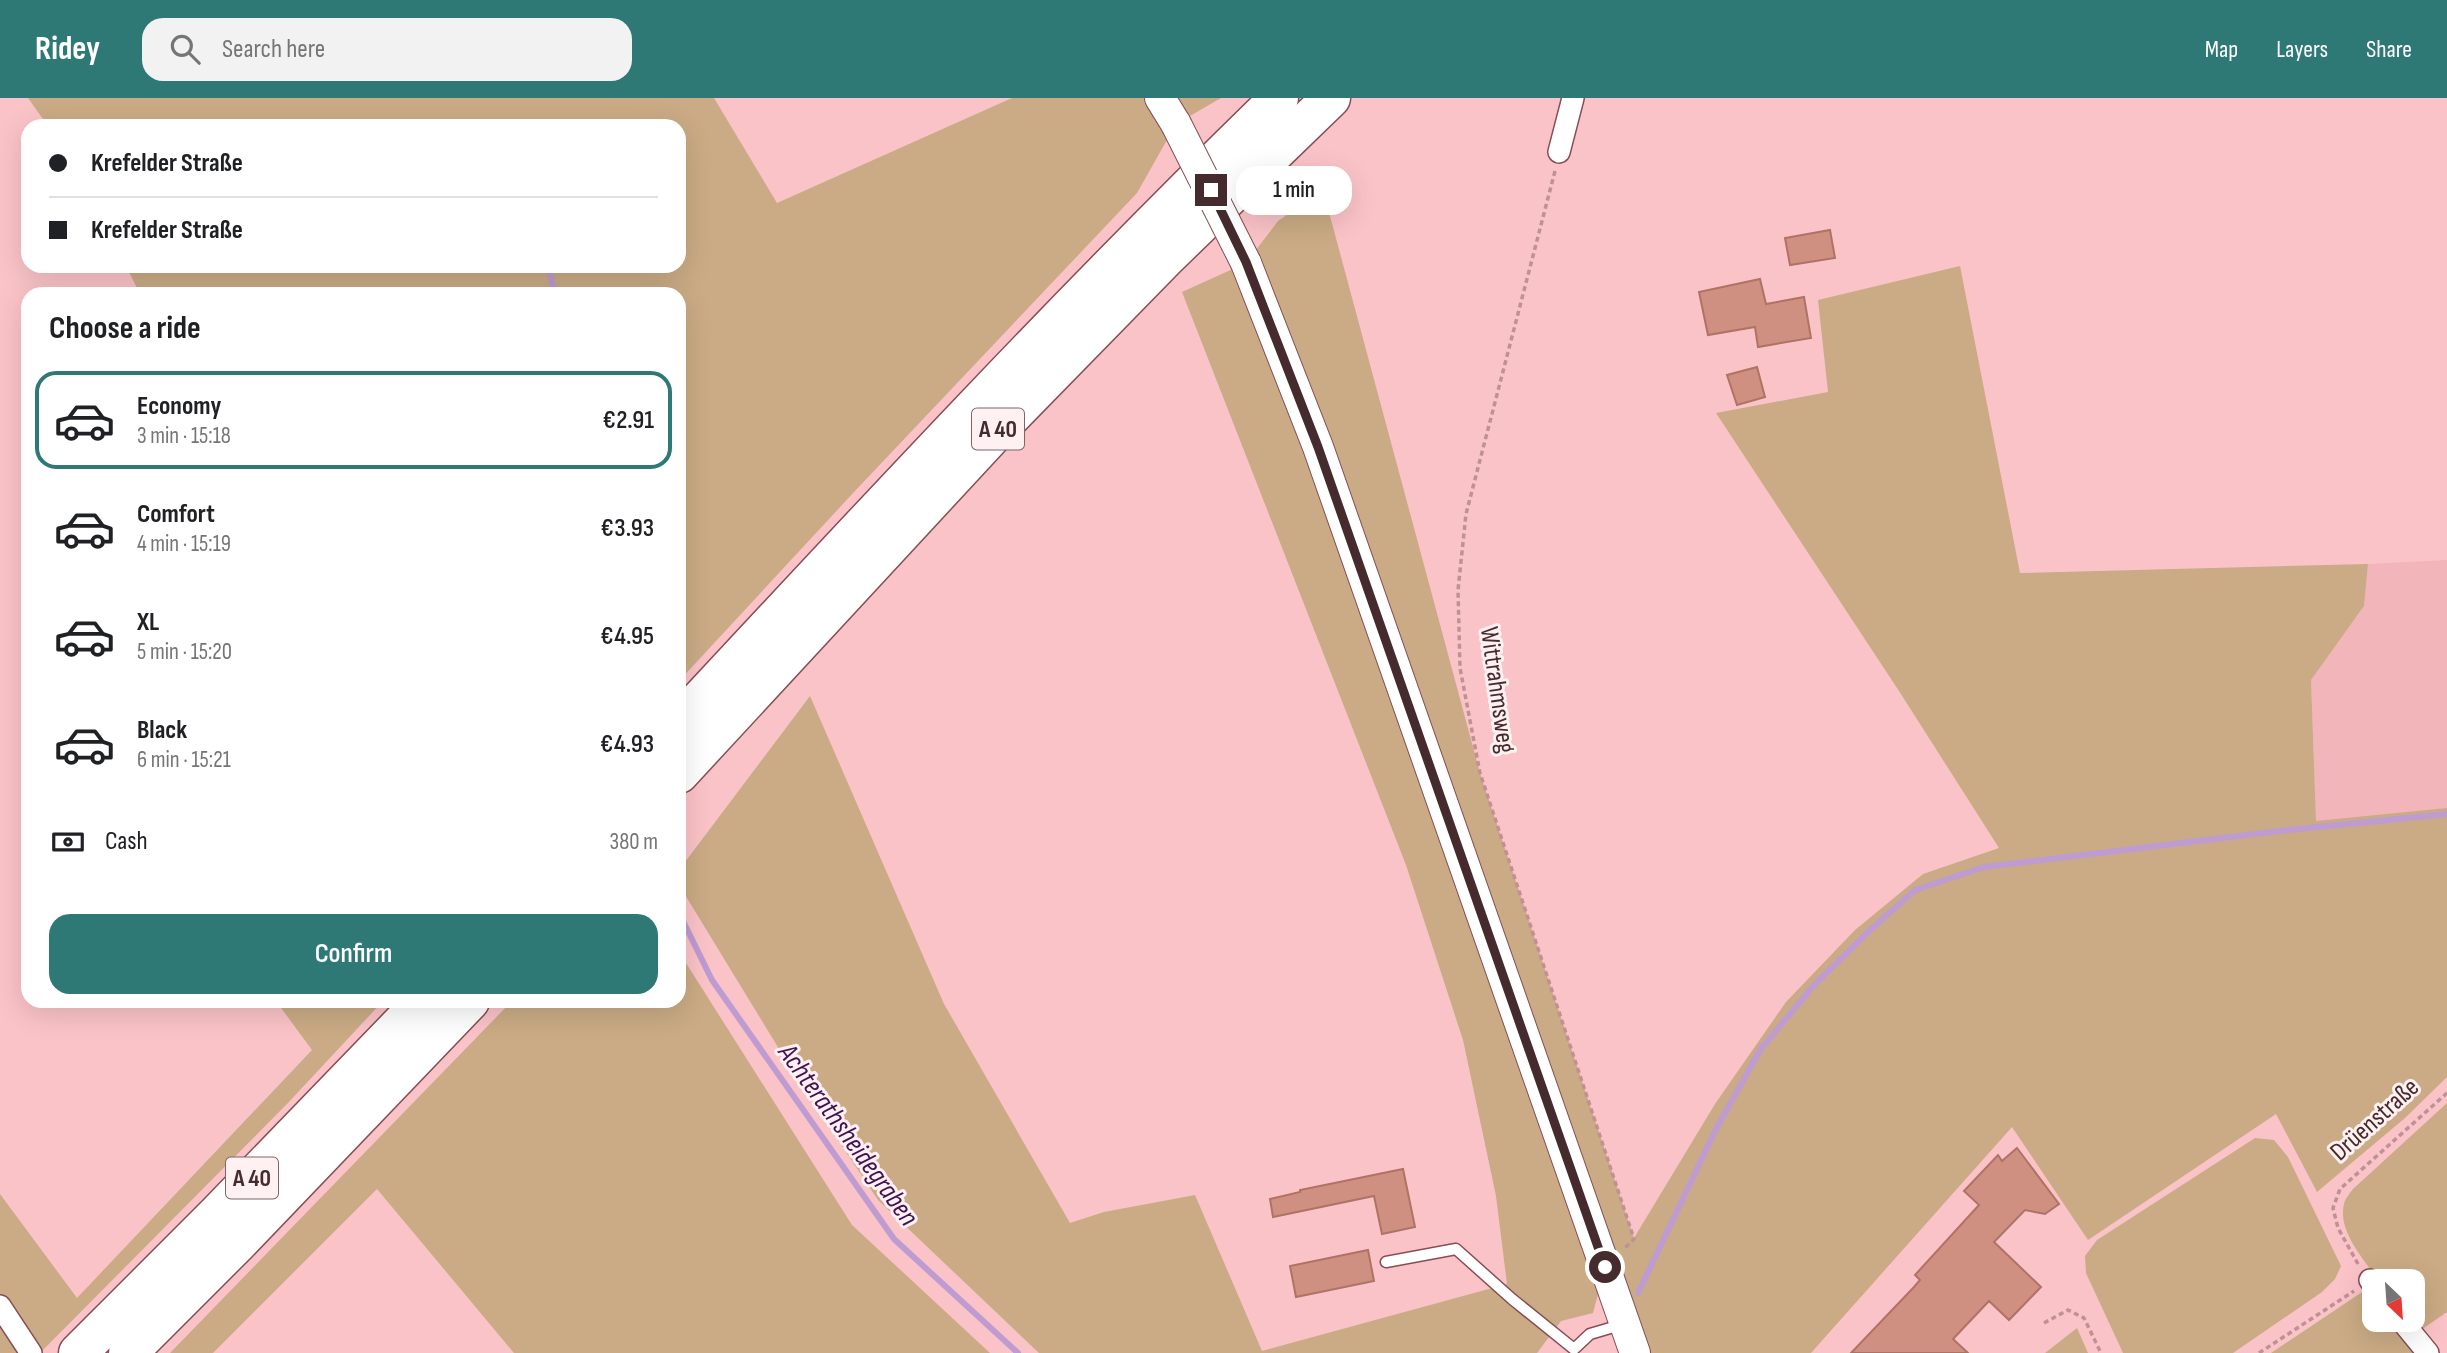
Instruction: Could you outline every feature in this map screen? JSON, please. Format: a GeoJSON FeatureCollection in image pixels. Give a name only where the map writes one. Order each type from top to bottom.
{"type":"FeatureCollection","features":[{"type":"Feature","properties":{"kind":"highway","name":"A 40"},"geometry":{"type":"LineString","coordinates":[[686,714],[961,419],[1279,98]]}},
{"type":"Feature","properties":{"kind":"highway","name":"A 40"},"geometry":{"type":"LineString","coordinates":[[686,766],[999,428],[1168,256],[1331,98]]}},
{"type":"Feature","properties":{"kind":"highway","name":"A 40"},"geometry":{"type":"LineString","coordinates":[[78,1353],[416,1008]]}},
{"type":"Feature","properties":{"kind":"highway","name":"A 40"},"geometry":{"type":"LineString","coordinates":[[128,1353],[238,1243],[463,1008]]}},
{"type":"Feature","properties":{"kind":"main road"},"geometry":{"type":"LineString","coordinates":[[1160,98],[1246,262],[1318,447],[1635,1353]]}},
{"type":"Feature","properties":{"kind":"street"},"geometry":{"type":"LineString","coordinates":[[1559,152],[1573,98]]}},
{"type":"Feature","properties":{"kind":"street"},"geometry":{"type":"LineString","coordinates":[[0,1306],[31,1353]]}},
{"type":"Feature","properties":{"kind":"street"},"geometry":{"type":"LineString","coordinates":[[2411,1332],[2428,1353]]}},
{"type":"Feature","properties":{"kind":"lane"},"geometry":{"type":"LineString","coordinates":[[1386,1262],[1457,1249],[1574,1349],[1590,1334],[1625,1324]]}},
{"type":"Feature","properties":{"kind":"path","name":"Wittrahmsweg"},"geometry":{"type":"LineString","coordinates":[[1559,152],[1466,514],[1458,590],[1460,668],[1480,773],[1634,1239],[1605,1267]]}},
{"type":"Feature","properties":{"kind":"path","name":"Drüenstraße"},"geometry":{"type":"LineString","coordinates":[[2363,1269],[2339,1228],[2333,1208],[2340,1189],[2447,1093]]}},
{"type":"Feature","properties":{"kind":"path"},"geometry":{"type":"LineString","coordinates":[[2259,1353],[2362,1282]]}},
{"type":"Feature","properties":{"kind":"path"},"geometry":{"type":"LineString","coordinates":[[2043,1323],[2068,1310],[2084,1318],[2101,1353]]}},
{"type":"Feature","properties":{"kind":"shaded area"},"geometry":{"type":"Polygon","coordinates":[[[28,98],[714,98],[777,203],[1012,98],[1221,98],[1176,124],[1137,193],[686,673],[686,287],[136,287],[130,273],[686,273],[686,119],[43,119],[28,98]]]}},
{"type":"Feature","properties":{"kind":"shaded area"},"geometry":{"type":"Polygon","coordinates":[[[1323,190],[1480,773],[1634,1238],[1715,1104],[1786,1002],[1855,930],[1923,874],[1999,848],[1716,413],[1828,392],[1818,300],[1960,266],[2020,573],[2368,564],[2364,606],[2311,680],[2316,821],[2447,808],[2447,1077],[2405,1118],[2317,1192],[2276,1114],[2088,1240],[2012,1127],[1811,1353],[1648,1353],[1605,1268],[1593,1313],[1561,1321],[1537,1353],[1039,1353],[878,1200],[798,1080],[686,896],[686,861],[810,696],[944,1004],[1070,1223],[1104,1212],[1195,1195],[1262,1351],[1507,1284],[1496,1196],[1463,1040],[1406,865],[1182,292],[1246,263],[1278,221],[1323,190]]]}},
{"type":"Feature","properties":{"kind":"shaded area"},"geometry":{"type":"Polygon","coordinates":[[[2447,560],[2447,808],[2316,822],[2311,680],[2364,606],[2368,564],[2447,560]]]}},
{"type":"Feature","properties":{"kind":"shaded area"},"geometry":{"type":"Polygon","coordinates":[[[686,963],[852,1225],[990,1353],[514,1353],[377,1189],[213,1353],[170,1353],[505,1008],[686,1008],[686,963]]]}},
{"type":"Feature","properties":{"kind":"shaded area"},"geometry":{"type":"Polygon","coordinates":[[[281,1008],[376,1008],[287,1104],[40,1353],[0,1353],[0,1194],[77,1298],[312,1050],[281,1008]]]}},
{"type":"Feature","properties":{"kind":"shaded area"},"geometry":{"type":"Polygon","coordinates":[[[2447,1103],[2447,1312],[2426,1326],[2426,1269],[2370,1269],[2348,1235],[2345,1225],[2344,1204],[2353,1189],[2447,1103]]]}},
{"type":"Feature","properties":{"kind":"shaded area"},"geometry":{"type":"Polygon","coordinates":[[[2255,1138],[2274,1140],[2288,1157],[2341,1266],[2335,1279],[2322,1292],[2233,1353],[2123,1353],[2086,1273],[2085,1256],[2097,1240],[2255,1138]]]}},
{"type":"Feature","properties":{"kind":"shaded area"},"geometry":{"type":"Polygon","coordinates":[[[2362,1292],[2362,1332],[2403,1332],[2420,1353],[2271,1353],[2362,1292]]]}},
{"type":"Feature","properties":{"kind":"shaded area"},"geometry":{"type":"Polygon","coordinates":[[[2077,1328],[2088,1353],[2045,1353],[2077,1328]]]}},
{"type":"Feature","properties":{"kind":"building"},"geometry":{"type":"Polygon","coordinates":[[[1830,230],[1835,258],[1790,265],[1785,238],[1830,230]]]}},
{"type":"Feature","properties":{"kind":"building"},"geometry":{"type":"Polygon","coordinates":[[[1760,279],[1766,304],[1804,297],[1811,338],[1758,347],[1755,327],[1708,335],[1699,292],[1760,279]]]}},
{"type":"Feature","properties":{"kind":"building"},"geometry":{"type":"Polygon","coordinates":[[[1757,367],[1765,397],[1737,405],[1727,375],[1757,367]]]}},
{"type":"Feature","properties":{"kind":"building"},"geometry":{"type":"Polygon","coordinates":[[[2017,1148],[2059,1204],[2045,1214],[2025,1210],[1994,1242],[2041,1287],[2009,1320],[1989,1301],[1953,1339],[1968,1353],[1851,1353],[1914,1287],[1920,1280],[1915,1275],[1979,1205],[1964,1191],[1998,1155],[2002,1161],[2017,1148]]]}},
{"type":"Feature","properties":{"kind":"building"},"geometry":{"type":"Polygon","coordinates":[[[1403,1169],[1415,1227],[1382,1234],[1374,1196],[1273,1217],[1270,1199],[1300,1190],[1403,1169]]]}},
{"type":"Feature","properties":{"kind":"building"},"geometry":{"type":"Polygon","coordinates":[[[1368,1250],[1374,1281],[1296,1297],[1290,1266],[1368,1250]]]}},
{"type":"Feature","properties":{"kind":"waterway","name":"Achterathsheidegraben"},"geometry":{"type":"LineString","coordinates":[[550,273],[553,287]]}},
{"type":"Feature","properties":{"kind":"waterway"},"geometry":{"type":"LineString","coordinates":[[1638,1293],[1716,1129],[1760,1050],[1814,985],[1915,890],[1984,867],[2288,830],[2447,814]]}},
{"type":"Feature","properties":{"kind":"waterway","name":"Achterathsheidegraben"},"geometry":{"type":"LineString","coordinates":[[686,927],[712,980],[894,1239],[1018,1353]]}},
{"type":"Feature","properties":{"kind":"route"},"geometry":{"type":"LineString","coordinates":[[1211,190],[1246,262],[1318,447],[1605,1267]]}}]}
